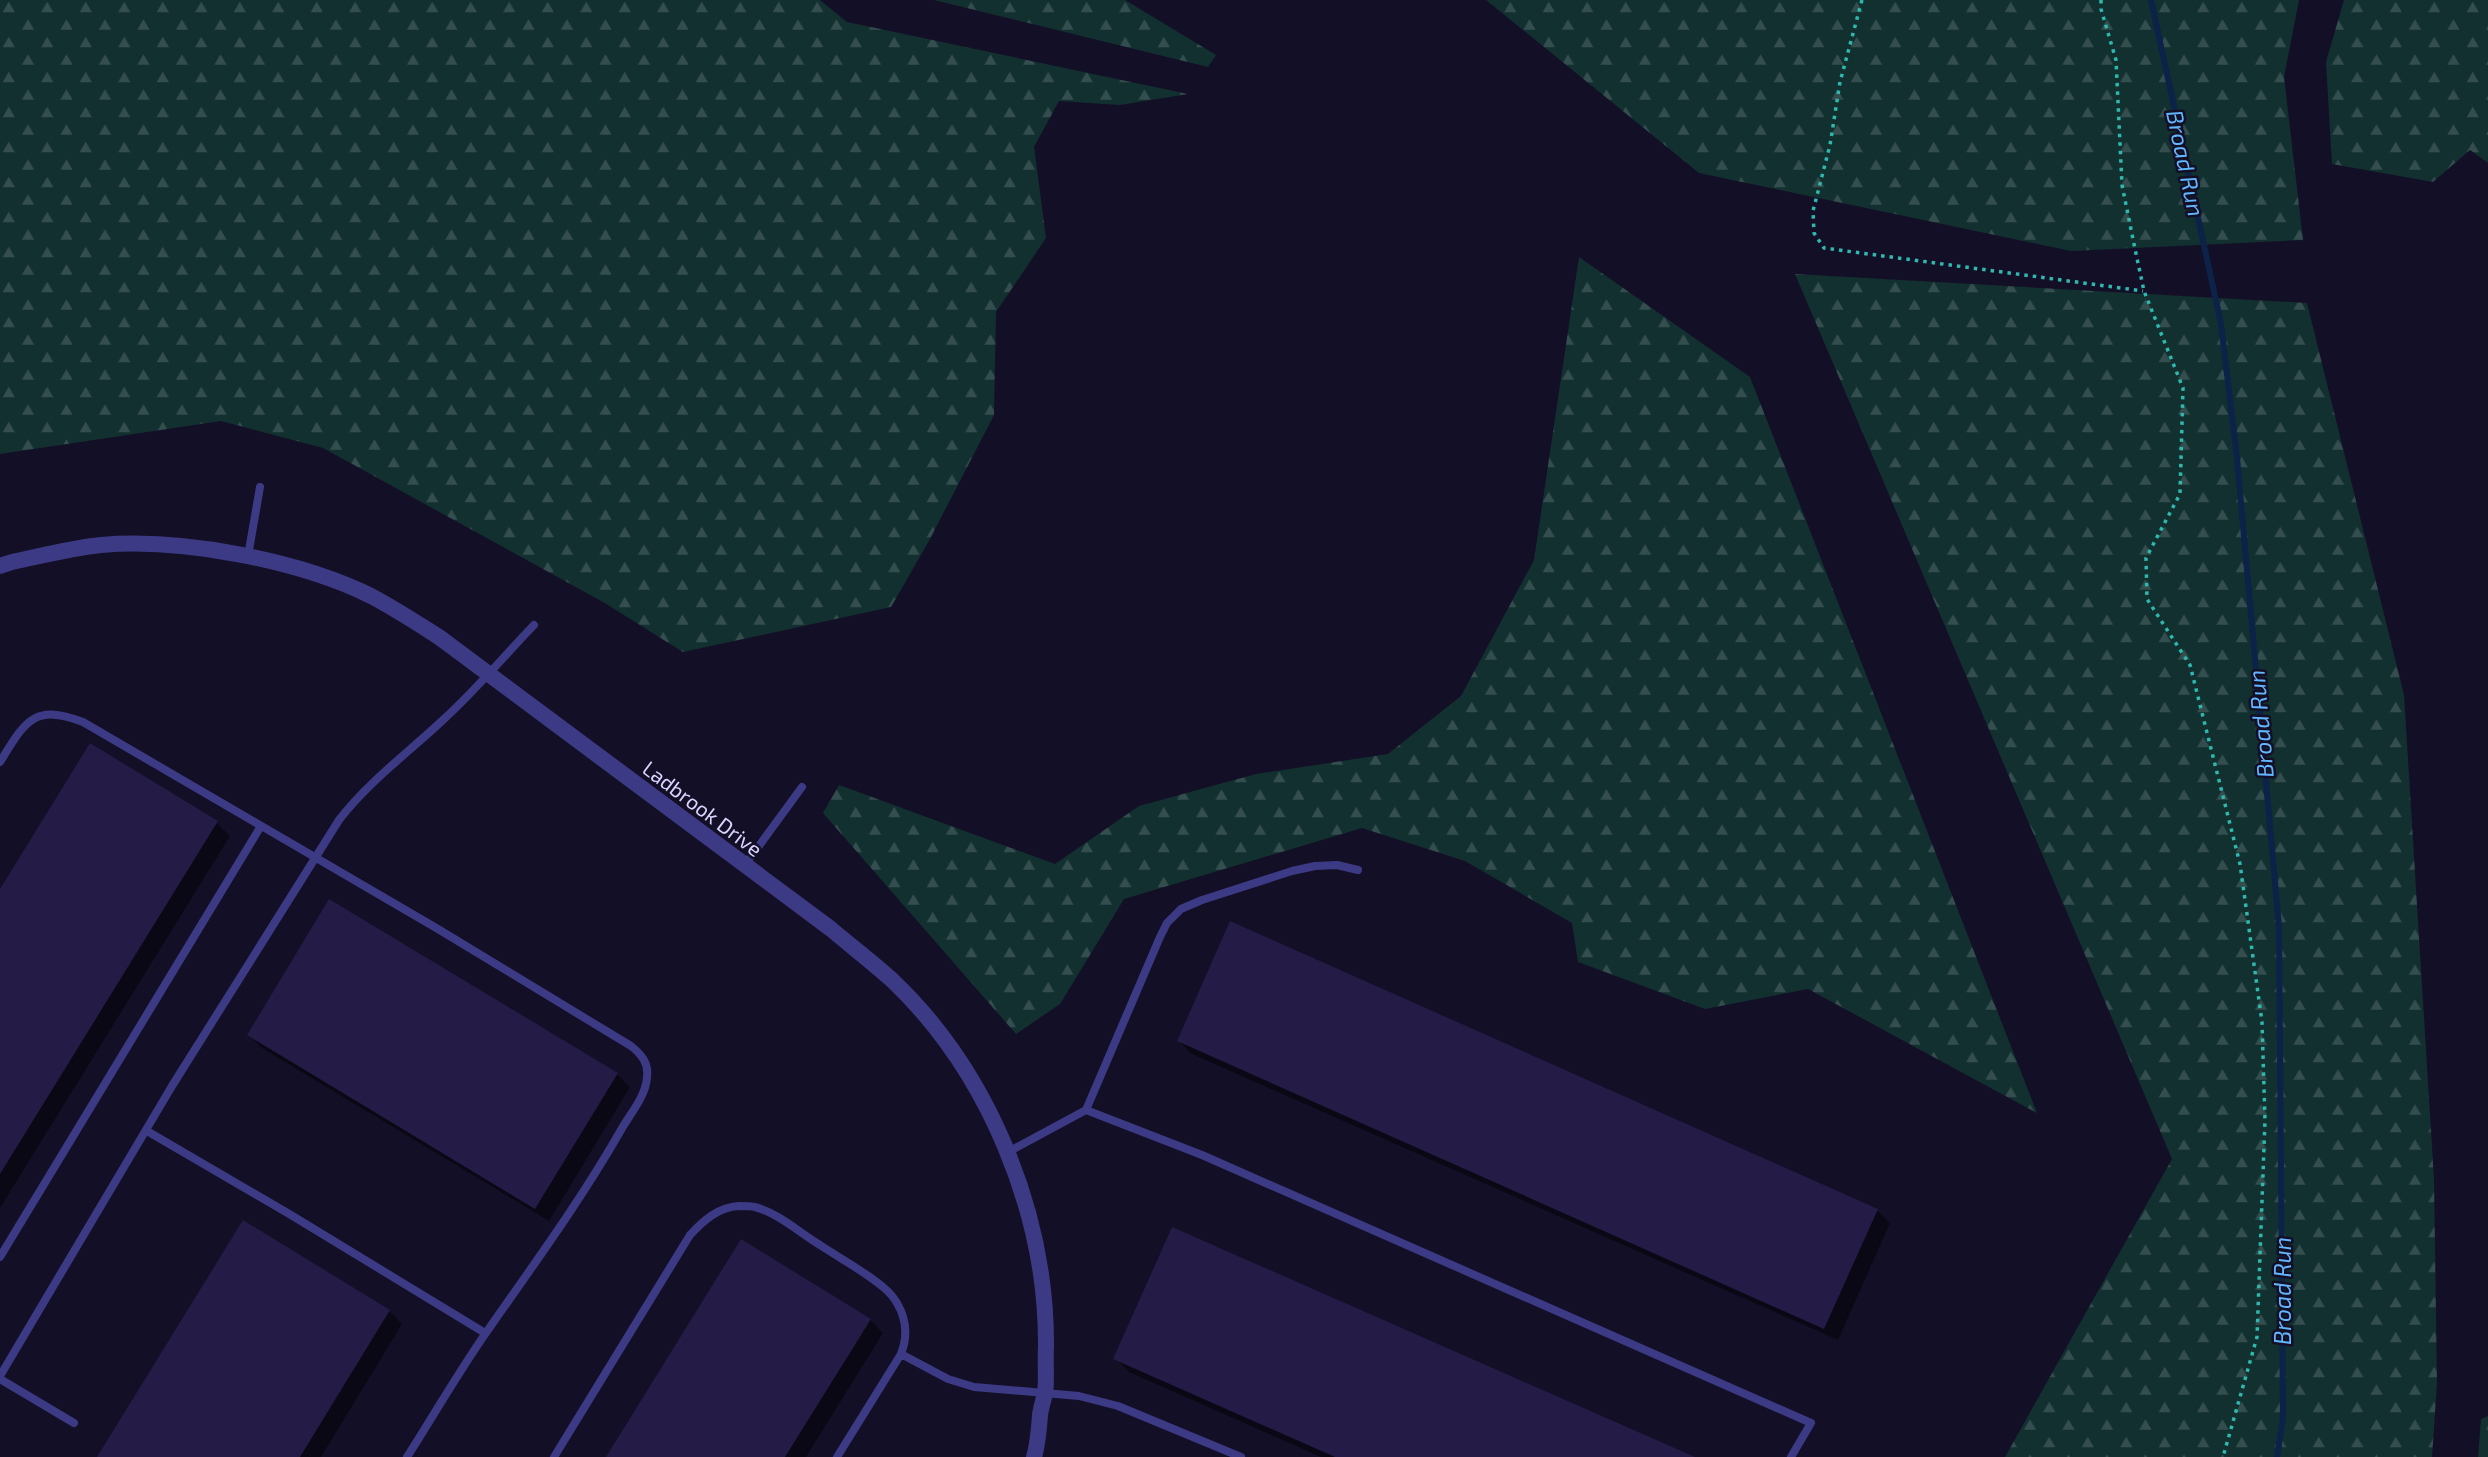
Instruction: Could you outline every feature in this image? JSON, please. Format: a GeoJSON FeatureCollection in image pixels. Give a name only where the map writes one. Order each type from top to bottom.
{"type":"FeatureCollection","features":[{"type":"Feature","properties":{"kind":"street","name":"Ladbrook Drive"},"geometry":{"type":"LineString","coordinates":[[0,566],[100,545],[196,549],[277,562],[323,576],[370,596],[439,637],[831,929],[892,981],[917,1007],[967,1074],[1008,1152],[1035,1234],[1042,1275],[1046,1332],[1045,1393],[1034,1457]]}},
{"type":"Feature","properties":{"kind":"lane"},"geometry":{"type":"LineString","coordinates":[[247,557],[260,487]]}},
{"type":"Feature","properties":{"kind":"lane"},"geometry":{"type":"LineString","coordinates":[[75,1423],[0,1377],[314,857],[356,798],[443,721],[534,625]]}},
{"type":"Feature","properties":{"kind":"lane"},"geometry":{"type":"LineString","coordinates":[[0,762],[18,733],[30,720],[46,713],[65,715],[83,722],[438,929],[642,1055],[648,1078],[643,1092],[605,1158],[542,1256],[485,1333],[407,1457]]}},
{"type":"Feature","properties":{"kind":"lane"},"geometry":{"type":"LineString","coordinates":[[745,865],[802,787]]}},
{"type":"Feature","properties":{"kind":"lane"},"geometry":{"type":"LineString","coordinates":[[0,1257],[261,826]]}},
{"type":"Feature","properties":{"kind":"lane"},"geometry":{"type":"LineString","coordinates":[[1008,1152],[1086,1110],[1160,937],[1167,923],[1181,909],[1292,871],[1337,865],[1358,870]]}},
{"type":"Feature","properties":{"kind":"lane"},"geometry":{"type":"LineString","coordinates":[[1086,1110],[1202,1155],[1811,1423],[1791,1457]]}},
{"type":"Feature","properties":{"kind":"lane"},"geometry":{"type":"LineString","coordinates":[[147,1131],[485,1333]]}},
{"type":"Feature","properties":{"kind":"lane"},"geometry":{"type":"LineString","coordinates":[[554,1457],[690,1235],[705,1219],[720,1211],[739,1206],[756,1208],[776,1217],[884,1288],[897,1302],[907,1327],[901,1354],[837,1457]]}},
{"type":"Feature","properties":{"kind":"lane"},"geometry":{"type":"LineString","coordinates":[[901,1354],[948,1378],[974,1387],[1079,1396],[1118,1406],[1241,1457]]}},
{"type":"Feature","properties":{"kind":"path"},"geometry":{"type":"LineString","coordinates":[[1863,0],[1840,82],[1830,145],[1813,211],[1814,233],[1824,247],[2144,291]]}},
{"type":"Feature","properties":{"kind":"path"},"geometry":{"type":"LineString","coordinates":[[2101,0],[2101,9],[2116,60],[2122,185],[2144,291],[2183,388],[2179,494],[2146,558],[2147,599],[2190,665],[2240,864],[2262,1023],[2265,1120],[2258,1337],[2223,1457]]}},
{"type":"Feature","properties":{"kind":"green space"},"geometry":{"type":"Polygon","coordinates":[[[0,0],[820,0],[847,22],[1188,94],[1120,105],[1059,101],[1034,147],[1046,238],[996,312],[994,415],[930,539],[891,607],[683,652],[603,602],[323,448],[221,421],[0,454],[0,0]]]}},
{"type":"Feature","properties":{"kind":"green space"},"geometry":{"type":"Polygon","coordinates":[[[934,0],[1125,0],[1216,55],[1208,67],[934,0]]]}},
{"type":"Feature","properties":{"kind":"green space"},"geometry":{"type":"Polygon","coordinates":[[[1486,0],[2299,0],[2284,77],[2303,240],[2071,251],[1699,173],[1486,0]]]}},
{"type":"Feature","properties":{"kind":"green space"},"geometry":{"type":"Polygon","coordinates":[[[2344,0],[2488,0],[2488,163],[2470,150],[2433,182],[2332,164],[2326,62],[2344,0]]]}},
{"type":"Feature","properties":{"kind":"green space"},"geometry":{"type":"Polygon","coordinates":[[[1579,257],[1750,377],[2037,1113],[1808,989],[1705,1009],[1578,962],[1572,923],[1465,861],[1362,828],[1124,899],[1060,1004],[1016,1034],[823,813],[839,785],[1055,864],[1139,806],[1256,774],[1388,754],[1461,696],[1534,560],[1579,257]]]}},
{"type":"Feature","properties":{"kind":"green space"},"geometry":{"type":"Polygon","coordinates":[[[1795,274],[2307,303],[2404,695],[2434,1179],[2437,1383],[2432,1457],[2005,1457],[2172,1159],[1795,274]]]}},
{"type":"Feature","properties":{"kind":"green space"},"geometry":{"type":"Polygon","coordinates":[[[2488,1416],[2488,1457],[2478,1457],[2481,1419],[2488,1416]]]}},
{"type":"Feature","properties":{"kind":"building"},"geometry":{"type":"Polygon","coordinates":[[[90,743],[218,821],[0,1174],[0,889],[90,743]]]}},
{"type":"Feature","properties":{"kind":"building"},"geometry":{"type":"Polygon","coordinates":[[[329,899],[618,1073],[535,1209],[247,1035],[329,899]]]}},
{"type":"Feature","properties":{"kind":"building"},"geometry":{"type":"Polygon","coordinates":[[[1230,921],[1878,1209],[1824,1329],[1177,1041],[1230,921]]]}},
{"type":"Feature","properties":{"kind":"building"},"geometry":{"type":"Polygon","coordinates":[[[243,1220],[390,1310],[300,1457],[97,1457],[243,1220]]]}},
{"type":"Feature","properties":{"kind":"building"},"geometry":{"type":"Polygon","coordinates":[[[1172,1227],[1695,1457],[1335,1457],[1113,1359],[1172,1227]]]}},
{"type":"Feature","properties":{"kind":"building"},"geometry":{"type":"Polygon","coordinates":[[[741,1239],[871,1319],[785,1457],[606,1457],[741,1239]]]}},
{"type":"Feature","properties":{"kind":"waterway","name":"Broad Run"},"geometry":{"type":"LineString","coordinates":[[2151,0],[2221,324],[2237,458],[2279,927],[2283,1418],[2277,1457]]}}]}
